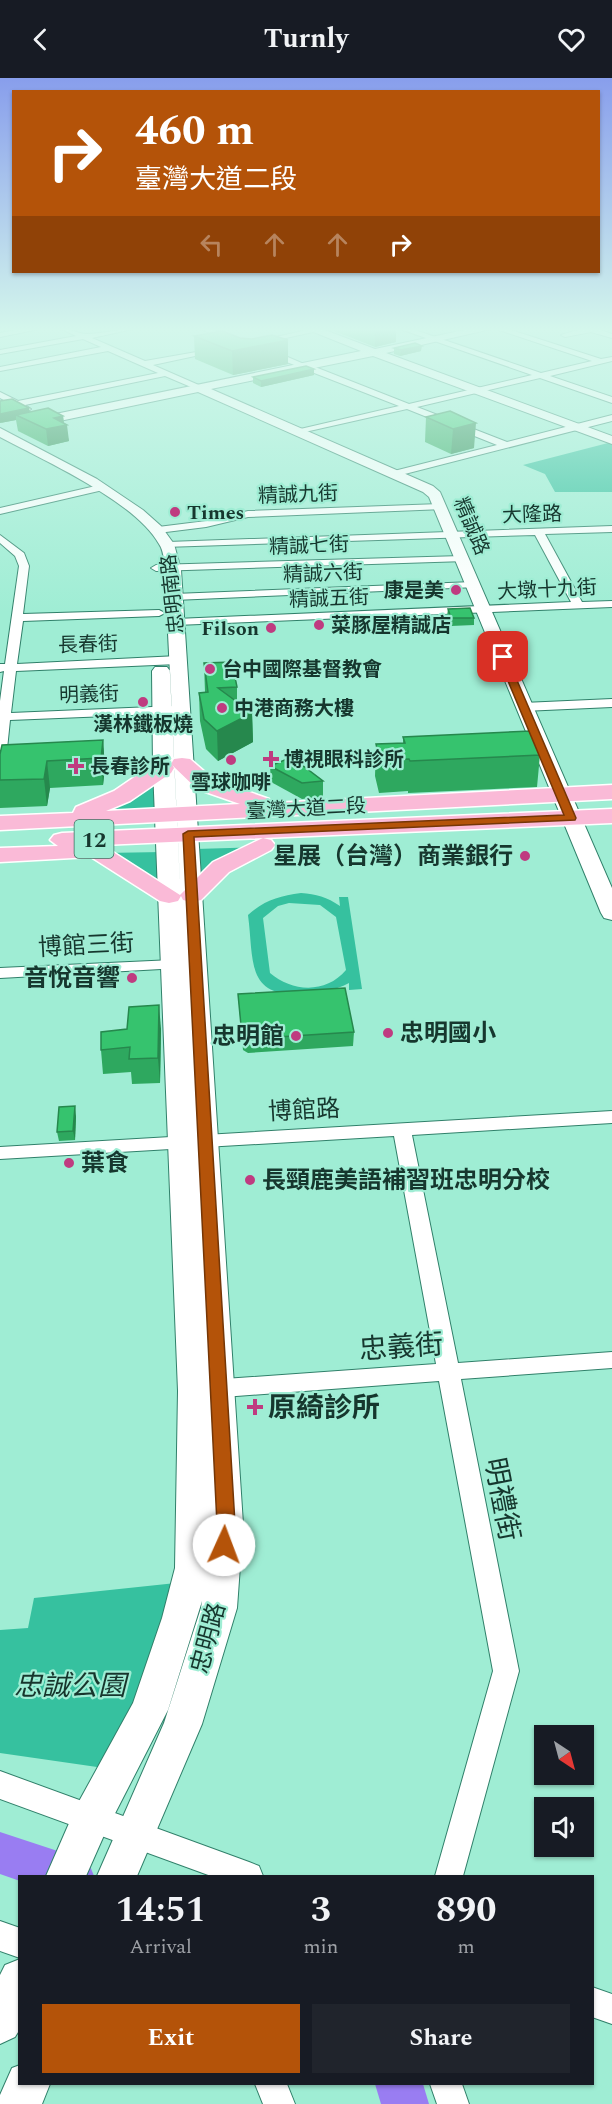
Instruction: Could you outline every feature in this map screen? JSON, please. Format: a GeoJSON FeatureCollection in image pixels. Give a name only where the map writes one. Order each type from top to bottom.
{"type":"FeatureCollection","features":[{"type":"Feature","properties":{"kind":"main road"},"geometry":{"type":"LineString","coordinates":[[0,430],[30,424]]}},
{"type":"Feature","properties":{"kind":"main road","name":"精誠路"},"geometry":{"type":"LineString","coordinates":[[280,424],[432,492],[453,536],[523,707],[610,903]]}},
{"type":"Feature","properties":{"kind":"main road"},"geometry":{"type":"LineString","coordinates":[[568,424],[612,440]]}},
{"type":"Feature","properties":{"kind":"main road","name":"忠明南路"},"geometry":{"type":"LineString","coordinates":[[0,430],[94,489],[142,529],[152,545],[161,576],[174,597],[176,622],[169,661]]}},
{"type":"Feature","properties":{"kind":"main road","name":"忠明南路"},"geometry":{"type":"LineString","coordinates":[[0,440],[137,511],[158,530],[168,545],[161,576],[159,613],[169,661],[178,831]]}},
{"type":"Feature","properties":{"kind":"main road"},"geometry":{"type":"LineString","coordinates":[[58,821],[122,796],[173,766],[205,784],[241,799],[263,804],[329,807]]}},
{"type":"Feature","properties":{"kind":"main road","name":"臺灣大道二段"},"geometry":{"type":"LineString","coordinates":[[569,813],[612,792]]}},
{"type":"Feature","properties":{"kind":"main road","name":"臺灣大道二段"},"geometry":{"type":"LineString","coordinates":[[0,824],[58,821],[178,831],[263,844],[569,813],[612,806]]}},
{"type":"Feature","properties":{"kind":"main road","name":"臺灣大道二段"},"geometry":{"type":"LineString","coordinates":[[0,855],[97,851],[178,831],[329,807],[612,816]]}},
{"type":"Feature","properties":{"kind":"main road","name":"臺灣大道二段"},"geometry":{"type":"LineString","coordinates":[[0,843],[178,831],[569,813],[612,829]]}},
{"type":"Feature","properties":{"kind":"main road","name":"臺灣大道二段"},"geometry":{"type":"LineString","coordinates":[[0,834],[178,831]]}},
{"type":"Feature","properties":{"kind":"main road","name":"忠明路"},"geometry":{"type":"LineString","coordinates":[[127,1851],[183,1724],[219,1608],[226,1524],[205,1389],[178,831]]}},
{"type":"Feature","properties":{"kind":"main road"},"geometry":{"type":"LineString","coordinates":[[97,851],[181,896],[221,867],[263,844]]}},
{"type":"Feature","properties":{"kind":"main road","name":"忠明路"},"geometry":{"type":"LineString","coordinates":[[181,896],[174,965],[193,1143]]}},
{"type":"Feature","properties":{"kind":"main road","name":"忠明路"},"geometry":{"type":"LineString","coordinates":[[66,1875],[89,1823],[148,1710],[180,1618],[192,1568],[205,1389]]}},
{"type":"Feature","properties":{"kind":"main road"},"geometry":{"type":"LineString","coordinates":[[0,2022],[18,1984]]}},
{"type":"Feature","properties":{"kind":"main road"},"geometry":{"type":"LineString","coordinates":[[19,2104],[28,2085]]}},
{"type":"Feature","properties":{"kind":"street"},"geometry":{"type":"LineString","coordinates":[[299,432],[334,424]]}},
{"type":"Feature","properties":{"kind":"street"},"geometry":{"type":"LineString","coordinates":[[452,424],[506,445]]}},
{"type":"Feature","properties":{"kind":"street"},"geometry":{"type":"LineString","coordinates":[[393,474],[590,424]]}},
{"type":"Feature","properties":{"kind":"street"},"geometry":{"type":"LineString","coordinates":[[0,511],[94,489]]}},
{"type":"Feature","properties":{"kind":"street","name":"精誠九街"},"geometry":{"type":"LineString","coordinates":[[158,530],[206,524],[248,514],[440,507]]}},
{"type":"Feature","properties":{"kind":"street","name":"大隆路"},"geometry":{"type":"LineString","coordinates":[[168,545],[612,529]]}},
{"type":"Feature","properties":{"kind":"street"},"geometry":{"type":"LineString","coordinates":[[539,532],[578,605]]}},
{"type":"Feature","properties":{"kind":"street"},"geometry":{"type":"LineString","coordinates":[[0,538],[20,555],[24,566],[17,618],[5,667],[0,749]]}},
{"type":"Feature","properties":{"kind":"street","name":"精誠七街"},"geometry":{"type":"LineString","coordinates":[[161,576],[462,559]]}},
{"type":"Feature","properties":{"kind":"street","name":"精誠六街"},"geometry":{"type":"LineString","coordinates":[[174,597],[473,585]]}},
{"type":"Feature","properties":{"kind":"street","name":"大墩十九街"},"geometry":{"type":"LineString","coordinates":[[483,610],[612,604]]}},
{"type":"Feature","properties":{"kind":"street","name":"精誠五街"},"geometry":{"type":"LineString","coordinates":[[176,622],[483,610]]}},
{"type":"Feature","properties":{"kind":"street"},"geometry":{"type":"LineString","coordinates":[[17,618],[159,613]]}},
{"type":"Feature","properties":{"kind":"street","name":"長春街"},"geometry":{"type":"LineString","coordinates":[[5,667],[169,661]]}},
{"type":"Feature","properties":{"kind":"street"},"geometry":{"type":"LineString","coordinates":[[523,707],[612,703]]}},
{"type":"Feature","properties":{"kind":"street","name":"明義街"},"geometry":{"type":"LineString","coordinates":[[3,717],[171,710]]}},
{"type":"Feature","properties":{"kind":"street","name":"博館三街"},"geometry":{"type":"LineString","coordinates":[[0,973],[174,965]]}},
{"type":"Feature","properties":{"kind":"street","name":"博館路"},"geometry":{"type":"LineString","coordinates":[[0,1153],[612,1118]]}},
{"type":"Feature","properties":{"kind":"street","name":"明禮街"},"geometry":{"type":"LineString","coordinates":[[402,1130],[506,1671],[448,1875]]}},
{"type":"Feature","properties":{"kind":"street","name":"忠義街"},"geometry":{"type":"LineString","coordinates":[[205,1389],[612,1360]]}},
{"type":"Feature","properties":{"kind":"street"},"geometry":{"type":"LineString","coordinates":[[0,1785],[89,1823],[127,1851],[244,1875]]}},
{"type":"Feature","properties":{"kind":"street"},"geometry":{"type":"LineString","coordinates":[[0,1936],[18,1942]]}},
{"type":"Feature","properties":{"kind":"street"},"geometry":{"type":"LineString","coordinates":[[594,2003],[612,2008]]}},
{"type":"Feature","properties":{"kind":"street"},"geometry":{"type":"LineString","coordinates":[[271,2085],[279,2104]]}},
{"type":"Feature","properties":{"kind":"street"},"geometry":{"type":"LineString","coordinates":[[446,2085],[453,2104]]}},
{"type":"Feature","properties":{"kind":"green space"},"geometry":{"type":"Polygon","coordinates":[[[608,443],[612,444],[612,492],[555,492],[545,474],[523,465],[608,443]]]}},
{"type":"Feature","properties":{"kind":"green space"},"geometry":{"type":"Polygon","coordinates":[[[160,773],[161,813],[71,818],[160,773]]]}},
{"type":"Feature","properties":{"kind":"green space"},"geometry":{"type":"Polygon","coordinates":[[[270,847],[196,890],[195,849],[270,847]]]}},
{"type":"Feature","properties":{"kind":"green space"},"geometry":{"type":"Polygon","coordinates":[[[163,852],[166,890],[104,853],[163,852]]]}},
{"type":"Feature","properties":{"kind":"green space"},"geometry":{"type":"Polygon","coordinates":[[[301,893],[317,895],[340,906],[339,897],[348,897],[362,989],[349,990],[349,983],[322,992],[285,993],[271,990],[262,983],[253,961],[248,915],[266,902],[301,893]],[[289,903],[278,906],[263,918],[270,973],[288,984],[298,987],[319,987],[338,978],[346,970],[336,917],[320,905],[289,903]]]}},
{"type":"Feature","properties":{"kind":"green space","name":"忠誠公園"},"geometry":{"type":"Polygon","coordinates":[[[176,1583],[164,1640],[104,1768],[0,1753],[0,1630],[28,1628],[34,1598],[176,1583]]]}},
{"type":"Feature","properties":{"kind":"building"},"geometry":{"type":"Polygon","coordinates":[[[34,424],[67,425],[46,429],[34,424]]]}},
{"type":"Feature","properties":{"kind":"building"},"geometry":{"type":"Polygon","coordinates":[[[441,424],[474,424],[453,429],[441,424]]]}},
{"type":"Feature","properties":{"kind":"building"},"geometry":{"type":"Polygon","coordinates":[[[470,608],[474,618],[451,618],[448,609],[470,608]]]}},
{"type":"Feature","properties":{"kind":"building"},"geometry":{"type":"Polygon","coordinates":[[[232,662],[237,687],[218,688],[252,713],[217,731],[204,719],[199,693],[208,692],[204,663],[232,662]]]}},
{"type":"Feature","properties":{"kind":"building"},"geometry":{"type":"Polygon","coordinates":[[[530,731],[540,755],[410,761],[409,759],[380,760],[376,744],[405,743],[403,737],[530,731]]]}},
{"type":"Feature","properties":{"kind":"building"},"geometry":{"type":"Polygon","coordinates":[[[103,740],[101,758],[47,761],[44,779],[0,780],[2,745],[103,740]]]}},
{"type":"Feature","properties":{"kind":"building"},"geometry":{"type":"Polygon","coordinates":[[[287,759],[294,763],[298,762],[323,781],[302,783],[270,766],[287,759]]]}},
{"type":"Feature","properties":{"kind":"building","name":"忠明館"},"geometry":{"type":"Polygon","coordinates":[[[345,988],[354,1032],[247,1039],[242,1036],[238,994],[345,988]]]}},
{"type":"Feature","properties":{"kind":"building"},"geometry":{"type":"Polygon","coordinates":[[[159,1005],[158,1058],[129,1059],[130,1047],[101,1050],[101,1032],[127,1029],[129,1007],[159,1005]]]}},
{"type":"Feature","properties":{"kind":"building"},"geometry":{"type":"Polygon","coordinates":[[[75,1106],[73,1131],[57,1132],[59,1107],[75,1106]]]}},
{"type":"Feature","properties":{"kind":"waterway"},"geometry":{"type":"LineString","coordinates":[[0,1853],[70,1875]]}},
{"type":"Feature","properties":{"kind":"waterway"},"geometry":{"type":"LineString","coordinates":[[399,2085],[405,2104]]}},
{"type":"Feature","properties":{"kind":"place","name":"Times"},"geometry":{"type":"Point","coordinates":[175,512]}},
{"type":"Feature","properties":{"kind":"place","name":"康是美"},"geometry":{"type":"Point","coordinates":[456,590]}},
{"type":"Feature","properties":{"kind":"place","name":"菜豚屋精誠店"},"geometry":{"type":"Point","coordinates":[319,625]}},
{"type":"Feature","properties":{"kind":"place","name":"Filson"},"geometry":{"type":"Point","coordinates":[271,628]}},
{"type":"Feature","properties":{"kind":"place","name":"台中國際基督教會"},"geometry":{"type":"Point","coordinates":[210,669]}},
{"type":"Feature","properties":{"kind":"place","name":"漢林鐵板燒"},"geometry":{"type":"Point","coordinates":[143,702]}},
{"type":"Feature","properties":{"kind":"place","name":"中港商務大樓"},"geometry":{"type":"Point","coordinates":[222,708]}},
{"type":"Feature","properties":{"kind":"place","name":"博視眼科診所"},"geometry":{"type":"Point","coordinates":[271,759]}},
{"type":"Feature","properties":{"kind":"place","name":"雪球咖啡"},"geometry":{"type":"Point","coordinates":[231,760]}},
{"type":"Feature","properties":{"kind":"place","name":"長春診所"},"geometry":{"type":"Point","coordinates":[76,766]}},
{"type":"Feature","properties":{"kind":"place","name":"星展（台灣）商業銀行"},"geometry":{"type":"Point","coordinates":[525,856]}},
{"type":"Feature","properties":{"kind":"place","name":"音悅音響"},"geometry":{"type":"Point","coordinates":[132,978]}},
{"type":"Feature","properties":{"kind":"place","name":"忠明國小"},"geometry":{"type":"Point","coordinates":[388,1033]}},
{"type":"Feature","properties":{"kind":"place","name":"忠明館"},"geometry":{"type":"Point","coordinates":[296,1036]}},
{"type":"Feature","properties":{"kind":"place","name":"葉食"},"geometry":{"type":"Point","coordinates":[69,1163]}},
{"type":"Feature","properties":{"kind":"place","name":"長頸鹿美語補習班忠明分校"},"geometry":{"type":"Point","coordinates":[250,1180]}},
{"type":"Feature","properties":{"kind":"place","name":"原綺診所"},"geometry":{"type":"Point","coordinates":[255,1407]}},
{"type":"Feature","properties":{"kind":"route"},"geometry":{"type":"LineString","coordinates":[[224,1545],[226,1524],[188,834],[571,818],[503,657]]}}]}
